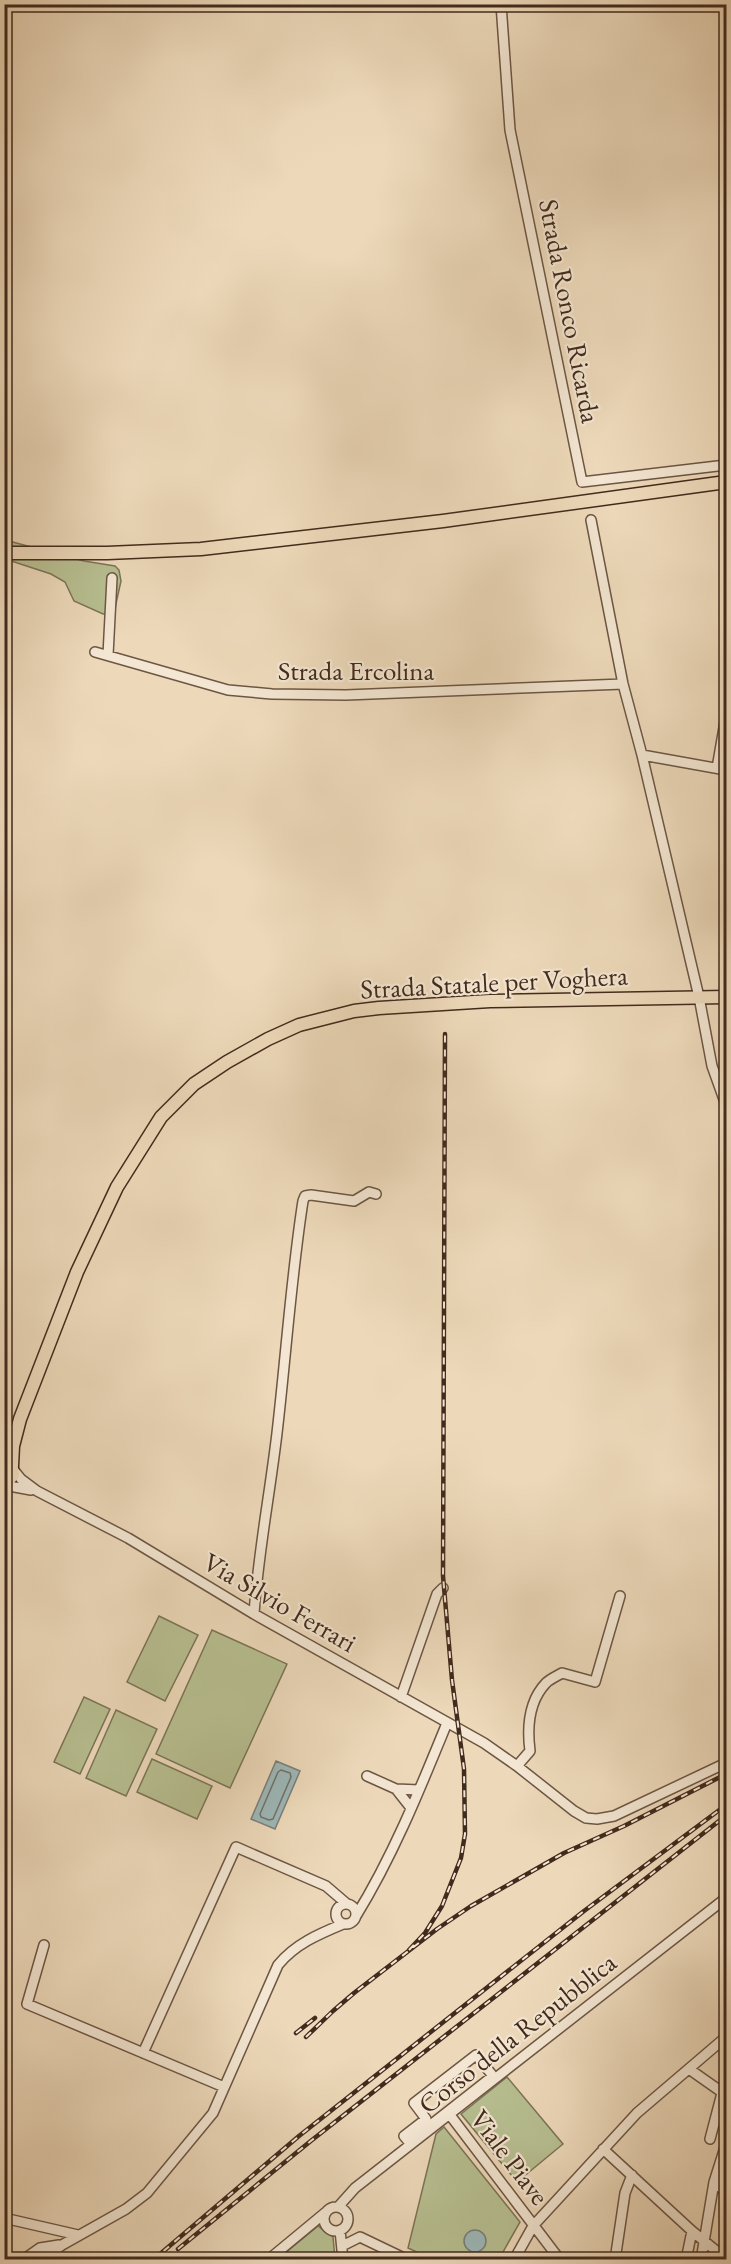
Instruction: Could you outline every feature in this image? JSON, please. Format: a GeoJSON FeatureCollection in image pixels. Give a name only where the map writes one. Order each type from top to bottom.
{"type":"FeatureCollection","features":[{"type":"Feature","properties":{"kind":"main road"},"geometry":{"type":"LineString","coordinates":[[4,553],[107,553],[212,548],[443,521],[726,482]]}},
{"type":"Feature","properties":{"kind":"main road","name":"Strada Statale per Voghera"},"geometry":{"type":"LineString","coordinates":[[4,1485],[11,1479],[9,1464],[20,1419],[77,1272],[117,1187],[161,1117],[194,1084],[268,1039],[299,1025],[351,1012],[490,1001],[726,997]]}},
{"type":"Feature","properties":{"kind":"main road","name":"Strada Statale per Voghera"},"geometry":{"type":"LineString","coordinates":[[4,1444],[20,1419]]}},
{"type":"Feature","properties":{"kind":"street","name":"Strada Ronco Ricarda"},"geometry":{"type":"LineString","coordinates":[[501,4],[510,130],[582,482],[726,465]]}},
{"type":"Feature","properties":{"kind":"street"},"geometry":{"type":"LineString","coordinates":[[591,520],[623,684],[699,997],[712,1066],[726,1105]]}},
{"type":"Feature","properties":{"kind":"street"},"geometry":{"type":"LineString","coordinates":[[108,656],[112,578]]}},
{"type":"Feature","properties":{"kind":"street","name":"Strada Ercolina"},"geometry":{"type":"LineString","coordinates":[[95,652],[228,690],[272,694],[346,695],[623,684]]}},
{"type":"Feature","properties":{"kind":"street"},"geometry":{"type":"LineString","coordinates":[[642,755],[722,769],[726,716]]}},
{"type":"Feature","properties":{"kind":"street"},"geometry":{"type":"LineString","coordinates":[[254,1614],[277,1432],[295,1251],[303,1201],[305,1196],[311,1195],[354,1201],[369,1192],[376,1194]]}},
{"type":"Feature","properties":{"kind":"street","name":"Via Silvio Ferrari"},"geometry":{"type":"LineString","coordinates":[[9,1464],[21,1479],[37,1491],[128,1538],[254,1614],[500,1754],[586,1818],[614,1816],[726,1763]]}},
{"type":"Feature","properties":{"kind":"street","name":"Via Silvio Ferrari"},"geometry":{"type":"LineString","coordinates":[[4,1485],[37,1491]]}},
{"type":"Feature","properties":{"kind":"street"},"geometry":{"type":"LineString","coordinates":[[401,1697],[437,1594],[443,1588]]}},
{"type":"Feature","properties":{"kind":"street"},"geometry":{"type":"LineString","coordinates":[[517,1766],[530,1751],[527,1726],[534,1701],[546,1683],[562,1673],[596,1682],[620,1596]]}},
{"type":"Feature","properties":{"kind":"street"},"geometry":{"type":"LineString","coordinates":[[326,1886],[338,1917],[352,1922],[370,1893],[411,1808],[447,1723]]}},
{"type":"Feature","properties":{"kind":"street"},"geometry":{"type":"LineString","coordinates":[[367,1776],[396,1789],[419,1790]]}},
{"type":"Feature","properties":{"kind":"street"},"geometry":{"type":"LineString","coordinates":[[396,1789],[411,1808]]}},
{"type":"Feature","properties":{"kind":"street"},"geometry":{"type":"LineString","coordinates":[[143,2053],[236,1846],[326,1886],[355,1910],[356,1916]]}},
{"type":"Feature","properties":{"kind":"street"},"geometry":{"type":"LineString","coordinates":[[41,2259],[147,2193],[213,2113],[278,1965],[289,1953],[319,1934],[338,1917],[340,1906],[370,1893]]}},
{"type":"Feature","properties":{"kind":"street","name":"Corso della Repubblica"},"geometry":{"type":"LineString","coordinates":[[338,2207],[355,2188],[726,1898]]}},
{"type":"Feature","properties":{"kind":"street"},"geometry":{"type":"LineString","coordinates":[[44,1945],[27,2004],[224,2087]]}},
{"type":"Feature","properties":{"kind":"street"},"geometry":{"type":"LineString","coordinates":[[514,2259],[533,2226],[637,2113],[726,2037]]}},
{"type":"Feature","properties":{"kind":"street"},"geometry":{"type":"LineString","coordinates":[[476,2055],[493,2076],[409,2142],[404,2136],[426,2119],[414,2103],[476,2055]]}},
{"type":"Feature","properties":{"kind":"street"},"geometry":{"type":"LineString","coordinates":[[689,2069],[724,2094],[710,2139]]}},
{"type":"Feature","properties":{"kind":"street","name":"Viale Piave"},"geometry":{"type":"LineString","coordinates":[[450,2115],[560,2259]]}},
{"type":"Feature","properties":{"kind":"street"},"geometry":{"type":"LineString","coordinates":[[701,2259],[714,2182],[726,2144]]}},
{"type":"Feature","properties":{"kind":"street"},"geometry":{"type":"LineString","coordinates":[[603,2149],[726,2259]]}},
{"type":"Feature","properties":{"kind":"street"},"geometry":{"type":"LineString","coordinates":[[615,2259],[626,2193],[632,2175]]}},
{"type":"Feature","properties":{"kind":"street"},"geometry":{"type":"LineString","coordinates":[[714,2182],[726,2192]]}},
{"type":"Feature","properties":{"kind":"street"},"geometry":{"type":"LineString","coordinates":[[268,2259],[326,2212],[331,2208],[338,2207],[345,2211],[348,2218],[346,2226],[340,2230],[332,2230],[326,2226],[324,2220],[326,2212]]}},
{"type":"Feature","properties":{"kind":"street"},"geometry":{"type":"LineString","coordinates":[[4,2218],[78,2235]]}},
{"type":"Feature","properties":{"kind":"street"},"geometry":{"type":"LineString","coordinates":[[340,2230],[343,2259]]}},
{"type":"Feature","properties":{"kind":"street"},"geometry":{"type":"LineString","coordinates":[[686,2259],[692,2231]]}},
{"type":"Feature","properties":{"kind":"street"},"geometry":{"type":"LineString","coordinates":[[342,2246],[360,2237],[408,2259]]}},
{"type":"Feature","properties":{"kind":"street"},"geometry":{"type":"LineString","coordinates":[[24,2259],[40,2248],[62,2245]]}},
{"type":"Feature","properties":{"kind":"green space"},"geometry":{"type":"Polygon","coordinates":[[[5,540],[84,561],[115,566],[119,570],[121,581],[114,613],[103,614],[74,601],[65,582],[51,574],[5,559],[5,540]]]}},
{"type":"Feature","properties":{"kind":"green space"},"geometry":{"type":"Polygon","coordinates":[[[159,1616],[198,1635],[165,1701],[127,1682],[159,1616]]]}},
{"type":"Feature","properties":{"kind":"green space"},"geometry":{"type":"Polygon","coordinates":[[[212,1630],[287,1664],[230,1788],[156,1754],[212,1630]]]}},
{"type":"Feature","properties":{"kind":"green space"},"geometry":{"type":"Polygon","coordinates":[[[84,1697],[110,1709],[80,1774],[54,1762],[84,1697]]]}},
{"type":"Feature","properties":{"kind":"green space"},"geometry":{"type":"Polygon","coordinates":[[[116,1710],[157,1729],[126,1796],[86,1778],[116,1710]]]}},
{"type":"Feature","properties":{"kind":"green space"},"geometry":{"type":"Polygon","coordinates":[[[152,1759],[212,1786],[197,1819],[137,1792],[152,1759]]]}},
{"type":"Feature","properties":{"kind":"green space"},"geometry":{"type":"Polygon","coordinates":[[[507,2077],[563,2144],[517,2182],[461,2114],[507,2077]]]}},
{"type":"Feature","properties":{"kind":"green space"},"geometry":{"type":"Polygon","coordinates":[[[444,2127],[520,2222],[499,2259],[432,2259],[408,2248],[436,2134],[444,2127]]]}},
{"type":"Feature","properties":{"kind":"green space"},"geometry":{"type":"Polygon","coordinates":[[[318,2226],[333,2237],[335,2259],[278,2259],[318,2226]]]}},
{"type":"Feature","properties":{"kind":"water"},"geometry":{"type":"Polygon","coordinates":[[[276,1761],[300,1771],[275,1829],[251,1819],[276,1761]]]}},
{"type":"Feature","properties":{"kind":"water"},"geometry":{"type":"Polygon","coordinates":[[[475,2230],[483,2233],[486,2241],[483,2249],[475,2252],[467,2249],[464,2241],[467,2233],[475,2230]]]}},
{"type":"Feature","properties":{"kind":"railway"},"geometry":{"type":"LineString","coordinates":[[409,1950],[425,1933],[442,1906],[461,1858],[465,1834],[464,1769],[452,1680],[443,1576],[445,1034]]}},
{"type":"Feature","properties":{"kind":"railway"},"geometry":{"type":"LineString","coordinates":[[306,2037],[354,1993],[437,1929],[471,1906],[564,1853],[624,1826],[726,1774]]}},
{"type":"Feature","properties":{"kind":"railway"},"geometry":{"type":"LineString","coordinates":[[153,2260],[299,2136],[584,1911],[726,1805]]}},
{"type":"Feature","properties":{"kind":"railway"},"geometry":{"type":"LineString","coordinates":[[178,2249],[312,2140],[719,1821]]}},
{"type":"Feature","properties":{"kind":"railway"},"geometry":{"type":"LineString","coordinates":[[296,2033],[315,2018]]}}]}
